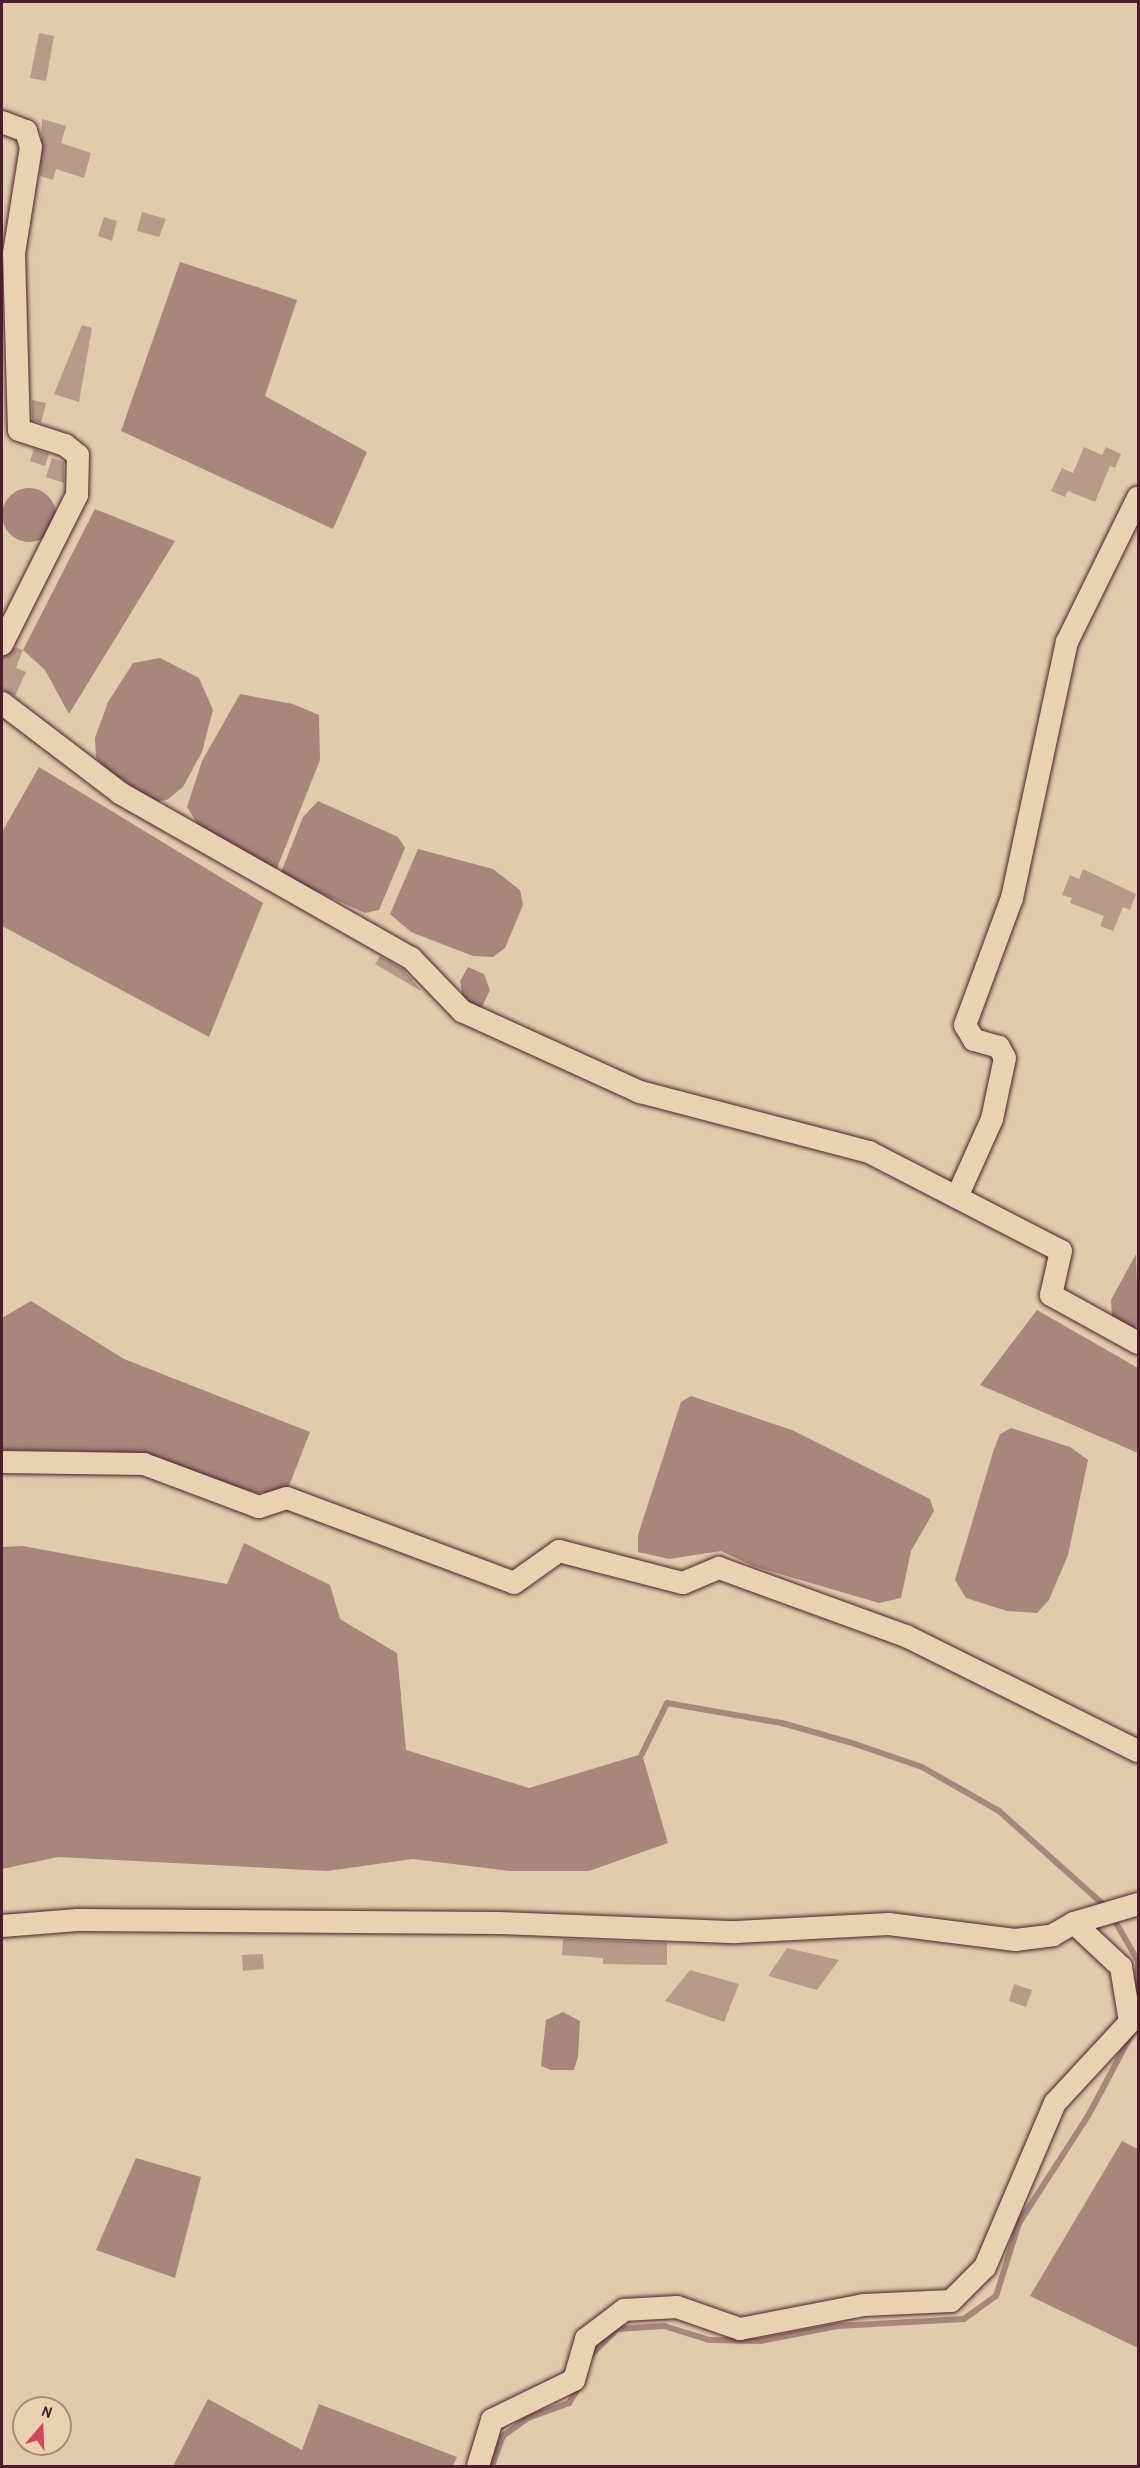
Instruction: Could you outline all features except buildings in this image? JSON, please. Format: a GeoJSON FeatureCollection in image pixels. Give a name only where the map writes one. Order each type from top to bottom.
{"type":"FeatureCollection","features":[{"type":"Feature","properties":{"kind":"street"},"geometry":{"type":"LineString","coordinates":[[2,122],[26,131],[31,147],[14,253],[19,430],[65,445],[78,455],[77,495],[2,644]]}},
{"type":"Feature","properties":{"kind":"street"},"geometry":{"type":"LineString","coordinates":[[957,1197],[992,1119],[1005,1058],[999,1047],[974,1040],[965,1025],[1012,898],[1067,642],[1138,498]]}},
{"type":"Feature","properties":{"kind":"street"},"geometry":{"type":"LineString","coordinates":[[2,703],[120,793],[411,958],[462,1011],[640,1092],[869,1152],[1061,1251],[1051,1295],[1138,1343]]}},
{"type":"Feature","properties":{"kind":"street"},"geometry":{"type":"LineString","coordinates":[[2,1462],[144,1464],[259,1508],[287,1498],[514,1583],[559,1551],[683,1582],[719,1568],[906,1636],[1138,1751]]}},
{"type":"Feature","properties":{"kind":"street"},"geometry":{"type":"LineString","coordinates":[[2,1926],[78,1920],[413,1922],[736,1932],[889,1924],[1016,1940],[1053,1935],[1074,1923],[1132,1905]]}},
{"type":"Feature","properties":{"kind":"street"},"geometry":{"type":"LineString","coordinates":[[478,2466],[492,2420],[574,2380],[586,2339],[624,2310],[677,2307],[740,2329],[864,2305],[951,2301],[985,2267],[1055,2103],[1130,2022],[1121,1967],[1074,1923]]}},
{"type":"Feature","properties":{"kind":"shaded area"},"geometry":{"type":"Polygon","coordinates":[[[180,262],[297,300],[265,396],[367,452],[333,529],[121,431],[180,262]]]}},
{"type":"Feature","properties":{"kind":"shaded area"},"geometry":{"type":"Polygon","coordinates":[[[24,488],[34,488],[44,492],[52,500],[56,515],[52,530],[44,538],[34,542],[24,542],[14,538],[6,530],[2,520],[2,510],[6,500],[14,492],[24,488]]]}},
{"type":"Feature","properties":{"kind":"shaded area"},"geometry":{"type":"Polygon","coordinates":[[[95,509],[175,541],[69,714],[45,670],[23,650],[95,509]]]}},
{"type":"Feature","properties":{"kind":"shaded area"},"geometry":{"type":"Polygon","coordinates":[[[160,658],[199,678],[213,710],[202,752],[183,787],[167,800],[150,802],[110,778],[96,757],[95,738],[108,702],[133,663],[160,658]]]}},
{"type":"Feature","properties":{"kind":"shaded area"},"geometry":{"type":"Polygon","coordinates":[[[240,694],[293,704],[319,715],[320,760],[277,868],[256,862],[199,826],[187,807],[202,761],[240,694]]]}},
{"type":"Feature","properties":{"kind":"shaded area"},"geometry":{"type":"Polygon","coordinates":[[[39,767],[263,903],[209,1037],[2,926],[2,832],[39,767]]]}},
{"type":"Feature","properties":{"kind":"shaded area"},"geometry":{"type":"Polygon","coordinates":[[[318,801],[398,837],[405,848],[379,910],[365,913],[280,875],[303,817],[318,801]]]}},
{"type":"Feature","properties":{"kind":"shaded area"},"geometry":{"type":"Polygon","coordinates":[[[418,849],[493,869],[520,890],[523,905],[505,948],[493,957],[473,956],[411,932],[390,914],[418,849]]]}},
{"type":"Feature","properties":{"kind":"shaded area"},"geometry":{"type":"Polygon","coordinates":[[[468,967],[484,974],[490,990],[480,1011],[463,998],[460,981],[468,967]]]}},
{"type":"Feature","properties":{"kind":"shaded area"},"geometry":{"type":"Polygon","coordinates":[[[1136,1254],[1138,1324],[1133,1331],[1112,1316],[1111,1300],[1136,1254]]]}},
{"type":"Feature","properties":{"kind":"shaded area"},"geometry":{"type":"Polygon","coordinates":[[[31,1301],[124,1359],[310,1432],[287,1491],[257,1493],[114,1452],[2,1450],[2,1318],[31,1301]]]}},
{"type":"Feature","properties":{"kind":"shaded area"},"geometry":{"type":"Polygon","coordinates":[[[1037,1310],[1138,1368],[1138,1453],[980,1385],[1037,1310]]]}},
{"type":"Feature","properties":{"kind":"shaded area"},"geometry":{"type":"Polygon","coordinates":[[[691,1396],[792,1430],[930,1499],[934,1511],[911,1551],[901,1598],[879,1603],[753,1566],[721,1551],[669,1559],[638,1552],[638,1535],[681,1402],[691,1396]]]}},
{"type":"Feature","properties":{"kind":"shaded area"},"geometry":{"type":"Polygon","coordinates":[[[1011,1428],[1070,1447],[1088,1460],[1068,1555],[1049,1600],[1037,1613],[1007,1611],[966,1598],[955,1580],[993,1452],[1000,1434],[1011,1428]]]}},
{"type":"Feature","properties":{"kind":"shaded area"},"geometry":{"type":"Polygon","coordinates":[[[244,1543],[330,1585],[340,1619],[397,1653],[406,1750],[529,1788],[642,1754],[668,1843],[589,1871],[510,1871],[413,1859],[327,1871],[58,1857],[2,1869],[2,1547],[23,1546],[227,1584],[244,1543]]]}},
{"type":"Feature","properties":{"kind":"shaded area"},"geometry":{"type":"Polygon","coordinates":[[[563,2012],[580,2021],[578,2057],[574,2070],[551,2070],[541,2066],[546,2020],[563,2012]]]}},
{"type":"Feature","properties":{"kind":"shaded area"},"geometry":{"type":"Polygon","coordinates":[[[1122,2141],[1138,2149],[1138,2348],[1030,2296],[1122,2141]]]}},
{"type":"Feature","properties":{"kind":"shaded area"},"geometry":{"type":"Polygon","coordinates":[[[136,2158],[201,2177],[175,2278],[96,2250],[136,2158]]]}},
{"type":"Feature","properties":{"kind":"shaded area"},"geometry":{"type":"Polygon","coordinates":[[[208,2399],[302,2450],[319,2404],[457,2457],[453,2466],[173,2466],[208,2399]]]}},
{"type":"Feature","properties":{"kind":"waterway"},"geometry":{"type":"LineString","coordinates":[[642,1754],[667,1703],[782,1723],[855,1744],[922,1767],[999,1811],[1107,1908]]}},
{"type":"Feature","properties":{"kind":"waterway"},"geometry":{"type":"LineString","coordinates":[[1112,1916],[1138,1961],[1137,2004]]}},
{"type":"Feature","properties":{"kind":"waterway"},"geometry":{"type":"LineString","coordinates":[[591,2355],[617,2329],[664,2326],[709,2340],[760,2341],[838,2326],[964,2319],[996,2296],[1019,2223],[1088,2116],[1136,2026]]}},
{"type":"Feature","properties":{"kind":"waterway"},"geometry":{"type":"LineString","coordinates":[[492,2466],[503,2436],[528,2418],[569,2403],[581,2384]]}}]}
